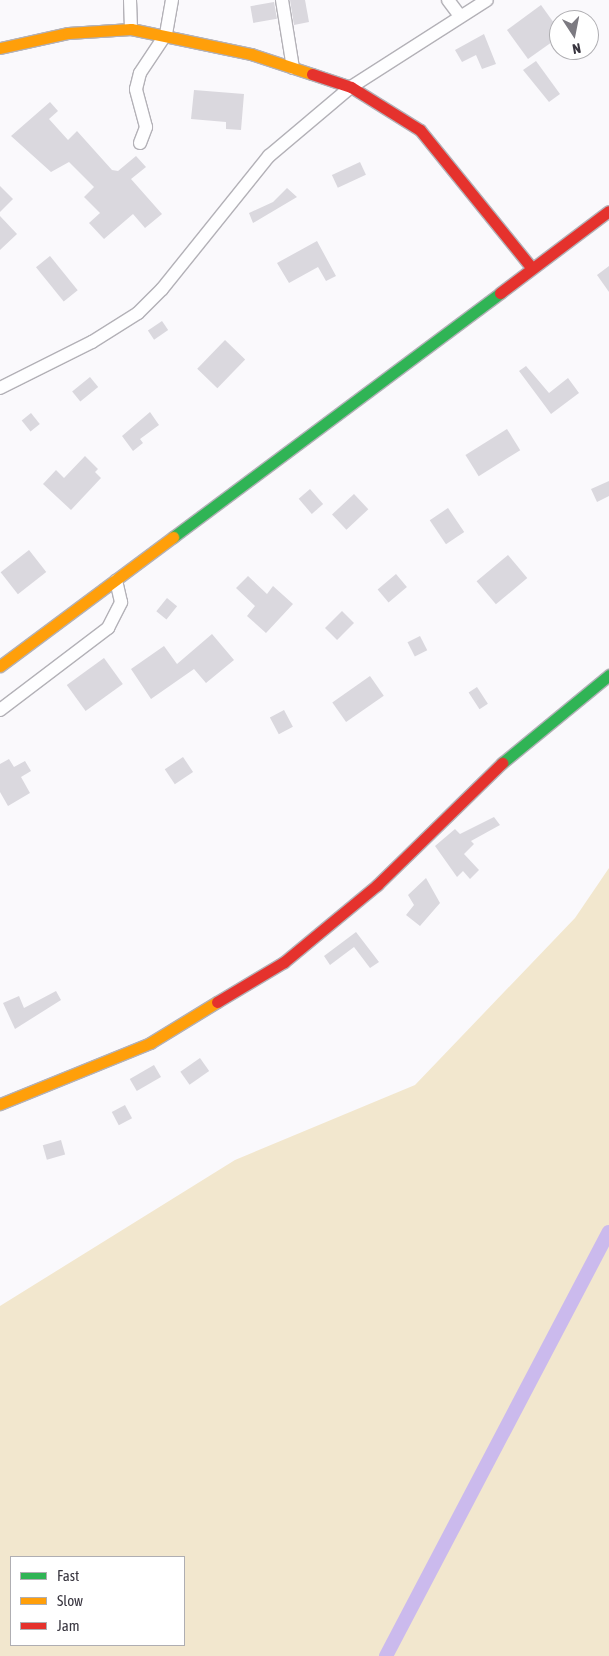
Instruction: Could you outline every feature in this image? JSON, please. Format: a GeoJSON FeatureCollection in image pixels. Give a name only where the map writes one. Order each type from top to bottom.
{"type":"FeatureCollection","features":[{"type":"Feature","properties":{"kind":"main road"},"geometry":{"type":"LineString","coordinates":[[0,48],[68,34],[131,29],[166,34],[293,68],[351,87],[390,108],[420,130],[531,267]]}},
{"type":"Feature","properties":{"kind":"main road"},"geometry":{"type":"LineString","coordinates":[[0,666],[116,581],[531,267],[609,211]]}},
{"type":"Feature","properties":{"kind":"main road"},"geometry":{"type":"LineString","coordinates":[[0,1104],[150,1043],[284,962],[433,833],[512,752],[609,675]]}},
{"type":"Feature","properties":{"kind":"street"},"geometry":{"type":"LineString","coordinates":[[130,0],[131,29]]}},
{"type":"Feature","properties":{"kind":"street"},"geometry":{"type":"LineString","coordinates":[[140,143],[146,127],[136,89],[140,73],[166,34],[172,0]]}},
{"type":"Feature","properties":{"kind":"street"},"geometry":{"type":"LineString","coordinates":[[282,0],[293,68]]}},
{"type":"Feature","properties":{"kind":"street"},"geometry":{"type":"LineString","coordinates":[[448,0],[460,16]]}},
{"type":"Feature","properties":{"kind":"street"},"geometry":{"type":"LineString","coordinates":[[0,388],[92,342],[138,314],[162,289],[269,156],[351,87],[487,0]]}},
{"type":"Feature","properties":{"kind":"street"},"geometry":{"type":"LineString","coordinates":[[0,710],[108,628],[121,602],[116,581]]}},
{"type":"Feature","properties":{"kind":"shaded area"},"geometry":{"type":"Polygon","coordinates":[[[609,868],[609,1656],[0,1656],[0,1306],[235,1160],[415,1085],[575,918],[609,868]]]}},
{"type":"Feature","properties":{"kind":"building"},"geometry":{"type":"Polygon","coordinates":[[[290,0],[305,0],[309,22],[294,25],[290,0]]]}},
{"type":"Feature","properties":{"kind":"building"},"geometry":{"type":"Polygon","coordinates":[[[274,2],[277,19],[253,23],[250,6],[274,2]]]}},
{"type":"Feature","properties":{"kind":"building"},"geometry":{"type":"Polygon","coordinates":[[[541,5],[549,16],[549,44],[528,59],[507,30],[541,5]]]}},
{"type":"Feature","properties":{"kind":"building"},"geometry":{"type":"Polygon","coordinates":[[[484,34],[496,64],[482,69],[476,55],[462,62],[455,50],[484,34]]]}},
{"type":"Feature","properties":{"kind":"building"},"geometry":{"type":"Polygon","coordinates":[[[536,61],[560,94],[549,102],[523,70],[536,61]]]}},
{"type":"Feature","properties":{"kind":"building"},"geometry":{"type":"Polygon","coordinates":[[[194,90],[244,94],[241,130],[226,129],[226,122],[191,119],[194,90]]]}},
{"type":"Feature","properties":{"kind":"building"},"geometry":{"type":"Polygon","coordinates":[[[50,102],[58,111],[49,119],[68,140],[77,131],[112,170],[118,171],[136,156],[146,167],[131,179],[162,214],[145,228],[133,214],[104,239],[89,223],[100,213],[84,197],[94,187],[69,162],[51,172],[11,136],[50,102]]]}},
{"type":"Feature","properties":{"kind":"building"},"geometry":{"type":"Polygon","coordinates":[[[360,162],[366,175],[338,188],[332,175],[360,162]]]}},
{"type":"Feature","properties":{"kind":"building"},"geometry":{"type":"Polygon","coordinates":[[[0,186],[13,199],[0,212],[0,186]]]}},
{"type":"Feature","properties":{"kind":"building"},"geometry":{"type":"Polygon","coordinates":[[[287,188],[297,197],[253,223],[249,213],[273,202],[287,188]]]}},
{"type":"Feature","properties":{"kind":"building"},"geometry":{"type":"Polygon","coordinates":[[[0,216],[17,234],[0,250],[0,216]]]}},
{"type":"Feature","properties":{"kind":"building"},"geometry":{"type":"Polygon","coordinates":[[[317,241],[336,276],[326,281],[318,267],[289,283],[277,263],[317,241]]]}},
{"type":"Feature","properties":{"kind":"building"},"geometry":{"type":"Polygon","coordinates":[[[50,256],[78,290],[64,302],[36,267],[50,256]]]}},
{"type":"Feature","properties":{"kind":"building"},"geometry":{"type":"Polygon","coordinates":[[[609,266],[609,292],[597,275],[609,266]]]}},
{"type":"Feature","properties":{"kind":"building"},"geometry":{"type":"Polygon","coordinates":[[[162,321],[168,330],[154,340],[148,331],[162,321]]]}},
{"type":"Feature","properties":{"kind":"building"},"geometry":{"type":"Polygon","coordinates":[[[225,340],[245,359],[217,388],[197,369],[225,340]]]}},
{"type":"Feature","properties":{"kind":"building"},"geometry":{"type":"Polygon","coordinates":[[[526,366],[549,393],[568,378],[579,393],[551,414],[519,371],[526,366]]]}},
{"type":"Feature","properties":{"kind":"building"},"geometry":{"type":"Polygon","coordinates":[[[90,377],[98,387],[80,402],[72,391],[90,377]]]}},
{"type":"Feature","properties":{"kind":"building"},"geometry":{"type":"Polygon","coordinates":[[[150,412],[159,425],[140,439],[143,443],[133,451],[122,436],[150,412]]]}},
{"type":"Feature","properties":{"kind":"building"},"geometry":{"type":"Polygon","coordinates":[[[31,413],[40,424],[30,431],[22,421],[31,413]]]}},
{"type":"Feature","properties":{"kind":"building"},"geometry":{"type":"Polygon","coordinates":[[[507,429],[520,450],[479,476],[465,455],[507,429]]]}},
{"type":"Feature","properties":{"kind":"building"},"geometry":{"type":"Polygon","coordinates":[[[85,456],[98,469],[95,472],[101,478],[71,510],[43,484],[56,470],[64,478],[85,456]]]}},
{"type":"Feature","properties":{"kind":"building"},"geometry":{"type":"Polygon","coordinates":[[[609,481],[609,496],[597,502],[591,489],[609,481]]]}},
{"type":"Feature","properties":{"kind":"building"},"geometry":{"type":"Polygon","coordinates":[[[310,489],[323,504],[312,514],[299,499],[310,489]]]}},
{"type":"Feature","properties":{"kind":"building"},"geometry":{"type":"Polygon","coordinates":[[[354,494],[368,509],[346,530],[332,514],[354,494]]]}},
{"type":"Feature","properties":{"kind":"building"},"geometry":{"type":"Polygon","coordinates":[[[448,508],[464,532],[446,544],[430,520],[448,508]]]}},
{"type":"Feature","properties":{"kind":"building"},"geometry":{"type":"Polygon","coordinates":[[[29,550],[46,572],[18,594],[1,572],[29,550]]]}},
{"type":"Feature","properties":{"kind":"building"},"geometry":{"type":"Polygon","coordinates":[[[508,555],[527,578],[496,604],[477,581],[508,555]]]}},
{"type":"Feature","properties":{"kind":"building"},"geometry":{"type":"Polygon","coordinates":[[[396,574],[407,587],[389,602],[378,589],[396,574]]]}},
{"type":"Feature","properties":{"kind":"building"},"geometry":{"type":"Polygon","coordinates":[[[248,576],[267,594],[273,586],[293,604],[266,633],[247,616],[255,606],[236,588],[248,576]]]}},
{"type":"Feature","properties":{"kind":"building"},"geometry":{"type":"Polygon","coordinates":[[[167,598],[177,606],[166,619],[156,611],[167,598]]]}},
{"type":"Feature","properties":{"kind":"building"},"geometry":{"type":"Polygon","coordinates":[[[342,611],[354,623],[337,640],[325,628],[342,611]]]}},
{"type":"Feature","properties":{"kind":"building"},"geometry":{"type":"Polygon","coordinates":[[[212,634],[234,660],[206,683],[194,669],[151,699],[131,669],[164,646],[177,664],[212,634]]]}},
{"type":"Feature","properties":{"kind":"building"},"geometry":{"type":"Polygon","coordinates":[[[420,636],[427,650],[415,657],[408,642],[420,636]]]}},
{"type":"Feature","properties":{"kind":"building"},"geometry":{"type":"Polygon","coordinates":[[[104,658],[123,684],[86,711],[67,685],[104,658]]]}},
{"type":"Feature","properties":{"kind":"building"},"geometry":{"type":"Polygon","coordinates":[[[370,676],[384,696],[346,722],[332,702],[370,676]]]}},
{"type":"Feature","properties":{"kind":"building"},"geometry":{"type":"Polygon","coordinates":[[[477,687],[488,704],[480,709],[469,692],[477,687]]]}},
{"type":"Feature","properties":{"kind":"building"},"geometry":{"type":"Polygon","coordinates":[[[284,710],[293,727],[279,734],[270,718],[284,710]]]}},
{"type":"Feature","properties":{"kind":"building"},"geometry":{"type":"Polygon","coordinates":[[[183,757],[193,772],[175,784],[165,769],[183,757]]]}},
{"type":"Feature","properties":{"kind":"building"},"geometry":{"type":"Polygon","coordinates":[[[9,759],[14,767],[25,761],[31,771],[21,777],[30,793],[8,806],[0,792],[0,764],[9,759]]]}},
{"type":"Feature","properties":{"kind":"building"},"geometry":{"type":"Polygon","coordinates":[[[494,817],[500,825],[471,841],[474,844],[464,854],[479,870],[470,879],[463,871],[457,877],[435,846],[455,829],[460,834],[494,817]]]}},
{"type":"Feature","properties":{"kind":"building"},"geometry":{"type":"Polygon","coordinates":[[[426,878],[440,903],[420,926],[406,915],[414,905],[408,895],[426,878]]]}},
{"type":"Feature","properties":{"kind":"building"},"geometry":{"type":"Polygon","coordinates":[[[356,932],[379,962],[370,968],[354,947],[330,965],[324,956],[356,932]]]}},
{"type":"Feature","properties":{"kind":"building"},"geometry":{"type":"Polygon","coordinates":[[[56,991],[61,1000],[15,1029],[3,1003],[19,996],[24,1008],[56,991]]]}},
{"type":"Feature","properties":{"kind":"building"},"geometry":{"type":"Polygon","coordinates":[[[200,1058],[209,1071],[190,1085],[180,1072],[200,1058]]]}},
{"type":"Feature","properties":{"kind":"building"},"geometry":{"type":"Polygon","coordinates":[[[154,1065],[161,1077],[137,1091],[130,1079],[154,1065]]]}},
{"type":"Feature","properties":{"kind":"building"},"geometry":{"type":"Polygon","coordinates":[[[125,1105],[132,1118],[119,1125],[112,1112],[125,1105]]]}},
{"type":"Feature","properties":{"kind":"building"},"geometry":{"type":"Polygon","coordinates":[[[61,1140],[65,1154],[47,1160],[43,1145],[61,1140]]]}},
{"type":"Feature","properties":{"kind":"waterway"},"geometry":{"type":"LineString","coordinates":[[386,1656],[609,1232]]}},
{"type":"Feature","properties":{"kind":"traffic: fast"},"geometry":{"type":"LineString","coordinates":[[173,537],[500,293]]}},
{"type":"Feature","properties":{"kind":"traffic: fast"},"geometry":{"type":"LineString","coordinates":[[502,763],[609,675]]}},
{"type":"Feature","properties":{"kind":"traffic: slow"},"geometry":{"type":"LineString","coordinates":[[0,48],[68,33],[131,29],[251,54],[312,74]]}},
{"type":"Feature","properties":{"kind":"traffic: slow"},"geometry":{"type":"LineString","coordinates":[[0,666],[173,537]]}},
{"type":"Feature","properties":{"kind":"traffic: slow"},"geometry":{"type":"LineString","coordinates":[[0,1104],[150,1043],[217,1002]]}},
{"type":"Feature","properties":{"kind":"traffic: jam"},"geometry":{"type":"LineString","coordinates":[[312,74],[351,87],[420,130],[531,267]]}},
{"type":"Feature","properties":{"kind":"traffic: jam"},"geometry":{"type":"LineString","coordinates":[[500,293],[609,211]]}},
{"type":"Feature","properties":{"kind":"traffic: jam"},"geometry":{"type":"LineString","coordinates":[[217,1002],[284,962],[377,885],[502,763]]}}]}
